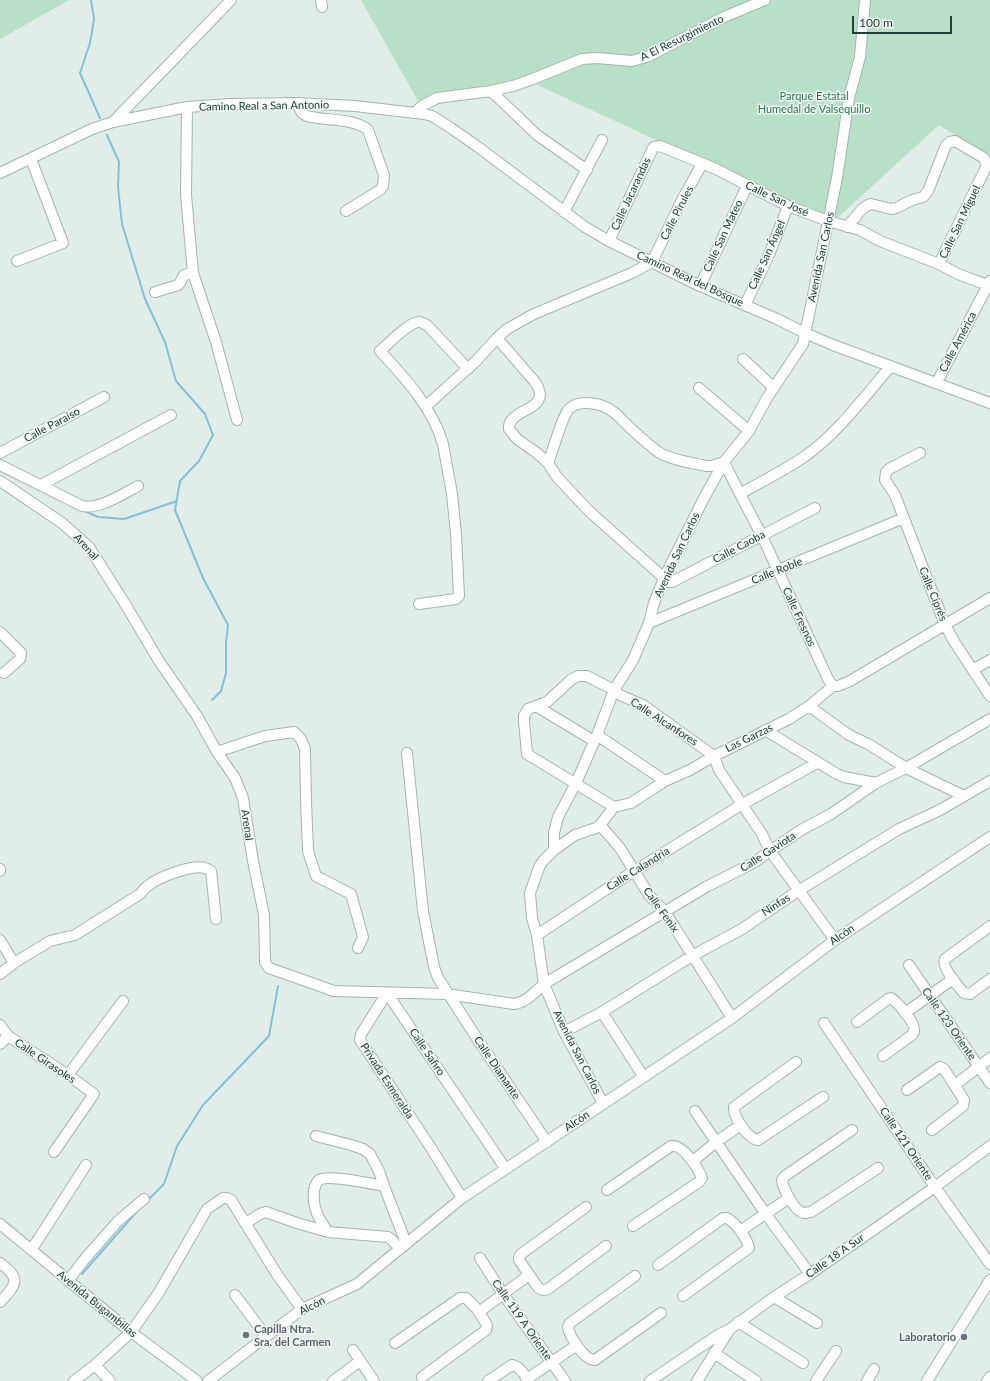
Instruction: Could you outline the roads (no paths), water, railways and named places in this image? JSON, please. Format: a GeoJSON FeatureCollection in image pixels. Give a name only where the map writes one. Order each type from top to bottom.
{"type":"FeatureCollection","features":[{"type":"Feature","properties":{"kind":"street","name":"Camino Real a San Antonio"},"geometry":{"type":"LineString","coordinates":[[113,122],[230,0]]}},
{"type":"Feature","properties":{"kind":"street","name":"A El Resurgimiento"},"geometry":{"type":"LineString","coordinates":[[415,112],[422,106],[437,98],[491,91],[530,80],[582,59],[597,58],[622,61],[638,60],[649,56],[724,17],[765,0]]}},
{"type":"Feature","properties":{"kind":"street","name":"Avenida San Carlos"},"geometry":{"type":"LineString","coordinates":[[603,1103],[564,1032],[544,984],[537,935],[532,918],[530,893],[540,865],[554,850],[554,833],[556,824],[596,738],[614,690],[633,660],[649,623],[654,603],[663,580],[704,498],[724,462],[749,431],[764,402],[801,349],[828,221],[849,98],[860,57],[866,0]]}},
{"type":"Feature","properties":{"kind":"street"},"geometry":{"type":"LineString","coordinates":[[491,91],[538,134],[587,170]]}},
{"type":"Feature","properties":{"kind":"street","name":"Camino Real a San Antonio"},"geometry":{"type":"LineString","coordinates":[[0,173],[92,129],[113,122],[187,107],[230,104],[297,103],[355,106],[415,112]]}},
{"type":"Feature","properties":{"kind":"street"},"geometry":{"type":"LineString","coordinates":[[297,103],[302,113],[307,116],[355,123],[364,126],[368,130],[384,175],[383,186],[380,190],[346,211]]}},
{"type":"Feature","properties":{"kind":"street"},"geometry":{"type":"LineString","coordinates":[[187,107],[186,195],[193,273],[216,342],[237,420]]}},
{"type":"Feature","properties":{"kind":"street","name":"Camino Real del Bosque"},"geometry":{"type":"LineString","coordinates":[[415,112],[432,116],[451,128],[564,212],[609,241],[700,286],[782,321],[805,333],[990,402]]}},
{"type":"Feature","properties":{"kind":"street"},"geometry":{"type":"LineString","coordinates":[[564,212],[602,140]]}},
{"type":"Feature","properties":{"kind":"street","name":"Calle San Miguel"},"geometry":{"type":"LineString","coordinates":[[848,227],[862,209],[868,205],[871,204],[891,209],[923,197],[928,191],[946,146],[950,142],[955,141],[984,158],[987,162],[986,169],[939,264]]}},
{"type":"Feature","properties":{"kind":"street","name":"Calle San José"},"geometry":{"type":"LineString","coordinates":[[654,147],[664,147],[716,169],[788,206],[828,221],[860,230],[880,241],[939,264],[958,274],[989,284]]}},
{"type":"Feature","properties":{"kind":"street","name":"Calle Jacarandas"},"geometry":{"type":"LineString","coordinates":[[609,241],[654,147]]}},
{"type":"Feature","properties":{"kind":"street"},"geometry":{"type":"LineString","coordinates":[[17,261],[63,243],[31,159]]}},
{"type":"Feature","properties":{"kind":"street","name":"Calle Pirules"},"geometry":{"type":"LineString","coordinates":[[652,262],[682,200],[702,164]]}},
{"type":"Feature","properties":{"kind":"street","name":"Calle San Mateo"},"geometry":{"type":"LineString","coordinates":[[700,286],[747,186]]}},
{"type":"Feature","properties":{"kind":"street","name":"Calle San Ángel"},"geometry":{"type":"LineString","coordinates":[[745,305],[788,206]]}},
{"type":"Feature","properties":{"kind":"street"},"geometry":{"type":"LineString","coordinates":[[426,406],[468,369],[507,329],[534,314],[632,273],[652,262]]}},
{"type":"Feature","properties":{"kind":"street"},"geometry":{"type":"LineString","coordinates":[[155,292],[178,285],[184,275],[193,273]]}},
{"type":"Feature","properties":{"kind":"street","name":"Calle América"},"geometry":{"type":"LineString","coordinates":[[937,382],[989,284]]}},
{"type":"Feature","properties":{"kind":"street"},"geometry":{"type":"LineString","coordinates":[[419,604],[456,599],[458,596],[456,534],[452,494],[441,437],[426,406],[410,384],[380,351],[412,325],[419,322],[428,326],[468,369]]}},
{"type":"Feature","properties":{"kind":"street"},"geometry":{"type":"LineString","coordinates":[[497,338],[535,382],[539,390],[537,402],[530,409],[512,419],[508,425],[509,429],[517,439],[548,463],[557,477],[589,511],[663,580]]}},
{"type":"Feature","properties":{"kind":"street"},"geometry":{"type":"LineString","coordinates":[[743,359],[774,388]]}},
{"type":"Feature","properties":{"kind":"street"},"geometry":{"type":"LineString","coordinates":[[740,494],[795,462],[821,443],[891,366]]}},
{"type":"Feature","properties":{"kind":"street"},"geometry":{"type":"LineString","coordinates":[[699,388],[749,431]]}},
{"type":"Feature","properties":{"kind":"street","name":"Calle Paraíso"},"geometry":{"type":"LineString","coordinates":[[0,453],[104,397]]}},
{"type":"Feature","properties":{"kind":"street"},"geometry":{"type":"LineString","coordinates":[[548,463],[564,417],[568,410],[573,406],[581,404],[591,404],[613,411],[635,432],[664,455],[707,466],[724,462]]}},
{"type":"Feature","properties":{"kind":"street"},"geometry":{"type":"LineString","coordinates":[[41,485],[171,415]]}},
{"type":"Feature","properties":{"kind":"street","name":"Calle Ciprés"},"geometry":{"type":"LineString","coordinates":[[920,453],[886,472],[885,480],[895,495],[945,624],[955,643],[974,669],[990,696]]}},
{"type":"Feature","properties":{"kind":"street","name":"Calle Fresnos"},"geometry":{"type":"LineString","coordinates":[[724,462],[762,536],[828,680],[833,686]]}},
{"type":"Feature","properties":{"kind":"street"},"geometry":{"type":"LineString","coordinates":[[0,465],[82,506],[93,507],[138,486]]}},
{"type":"Feature","properties":{"kind":"street","name":"Arenal"},"geometry":{"type":"LineString","coordinates":[[0,481],[62,523],[89,547],[159,661],[197,716],[217,752],[235,778],[244,798],[253,861],[264,915],[265,962],[269,968],[334,992],[447,994],[514,1004],[527,1000],[544,984]]}},
{"type":"Feature","properties":{"kind":"street","name":"Calle Caoba"},"geometry":{"type":"LineString","coordinates":[[663,580],[672,582],[815,508]]}},
{"type":"Feature","properties":{"kind":"street","name":"Calle Roble"},"geometry":{"type":"LineString","coordinates":[[649,623],[904,518]]}},
{"type":"Feature","properties":{"kind":"street","name":"Las Garzas"},"geometry":{"type":"LineString","coordinates":[[614,807],[631,803],[665,781],[690,770],[714,756],[789,719],[809,706],[833,686],[838,686],[850,681],[990,598]]}},
{"type":"Feature","properties":{"kind":"street"},"geometry":{"type":"LineString","coordinates":[[0,632],[21,653],[20,659],[4,673]]}},
{"type":"Feature","properties":{"kind":"street"},"geometry":{"type":"LineString","coordinates":[[974,669],[990,660]]}},
{"type":"Feature","properties":{"kind":"street","name":"Calle Alcanfores"},"geometry":{"type":"LineString","coordinates":[[576,783],[527,754],[524,716],[528,709],[547,702],[565,684],[578,676],[587,676],[614,690],[620,695],[642,705],[714,756]]}},
{"type":"Feature","properties":{"kind":"street"},"geometry":{"type":"LineString","coordinates":[[536,706],[596,738],[665,781]]}},
{"type":"Feature","properties":{"kind":"street"},"geometry":{"type":"LineString","coordinates":[[809,706],[849,735],[870,745],[906,768],[964,796]]}},
{"type":"Feature","properties":{"kind":"street","name":"Calle Gaviota"},"geometry":{"type":"LineString","coordinates":[[544,984],[706,888],[755,862],[800,830],[832,814],[876,783],[906,768],[990,719]]}},
{"type":"Feature","properties":{"kind":"street"},"geometry":{"type":"LineString","coordinates":[[765,730],[817,763],[844,777],[864,791]]}},
{"type":"Feature","properties":{"kind":"street"},"geometry":{"type":"LineString","coordinates":[[217,752],[265,736],[294,732],[301,738],[305,749],[308,851],[316,876],[351,894],[362,937],[358,948]]}},
{"type":"Feature","properties":{"kind":"street","name":"Calle Diamante"},"geometry":{"type":"LineString","coordinates":[[407,753],[424,912],[434,967],[447,994],[547,1142]]}},
{"type":"Feature","properties":{"kind":"street"},"geometry":{"type":"LineString","coordinates":[[714,756],[719,770],[741,805],[762,834],[770,851],[835,940]]}},
{"type":"Feature","properties":{"kind":"street","name":"Calle Calandria"},"geometry":{"type":"LineString","coordinates":[[537,935],[634,871],[741,805],[817,763]]}},
{"type":"Feature","properties":{"kind":"street"},"geometry":{"type":"LineString","coordinates":[[844,777],[876,783]]}},
{"type":"Feature","properties":{"kind":"street","name":"Ninfas"},"geometry":{"type":"LineString","coordinates":[[564,1032],[602,1012],[692,956],[742,929],[798,891],[900,829],[940,810],[990,781]]}},
{"type":"Feature","properties":{"kind":"street"},"geometry":{"type":"LineString","coordinates":[[554,850],[575,835],[600,826],[614,807],[576,783]]}},
{"type":"Feature","properties":{"kind":"street","name":"Calle Fenix"},"geometry":{"type":"LineString","coordinates":[[600,826],[620,848],[649,895],[665,912],[732,1018]]}},
{"type":"Feature","properties":{"kind":"street","name":"Alcón"},"geometry":{"type":"LineString","coordinates":[[208,1381],[302,1309],[357,1284],[462,1198],[732,1018],[835,940],[990,837]]}},
{"type":"Feature","properties":{"kind":"street"},"geometry":{"type":"LineString","coordinates":[[0,974],[14,963],[50,941],[75,935],[140,894],[160,877],[183,870],[197,867],[205,868],[211,871],[216,920]]}},
{"type":"Feature","properties":{"kind":"street"},"geometry":{"type":"LineString","coordinates":[[990,926],[945,959],[944,962],[944,965],[953,979],[966,995],[970,994],[990,979]]}},
{"type":"Feature","properties":{"kind":"street"},"geometry":{"type":"LineString","coordinates":[[0,940],[14,963]]}},
{"type":"Feature","properties":{"kind":"street","name":"Calle 123 Oriente"},"geometry":{"type":"LineString","coordinates":[[909,966],[990,1083]]}},
{"type":"Feature","properties":{"kind":"street"},"geometry":{"type":"LineString","coordinates":[[905,1013],[930,997],[953,979]]}},
{"type":"Feature","properties":{"kind":"street","name":"Calle Safiro"},"geometry":{"type":"LineString","coordinates":[[387,994],[505,1168]]}},
{"type":"Feature","properties":{"kind":"street","name":"Privada Esmeralda"},"geometry":{"type":"LineString","coordinates":[[387,994],[361,1034],[360,1040],[462,1198]]}},
{"type":"Feature","properties":{"kind":"street"},"geometry":{"type":"LineString","coordinates":[[857,1022],[888,999],[891,998],[896,1001],[905,1013],[914,1028],[914,1031],[912,1035],[883,1056]]}},
{"type":"Feature","properties":{"kind":"street"},"geometry":{"type":"LineString","coordinates":[[68,1075],[123,1000]]}},
{"type":"Feature","properties":{"kind":"street"},"geometry":{"type":"LineString","coordinates":[[602,1012],[643,1076]]}},
{"type":"Feature","properties":{"kind":"street","name":"Calle 121 Oriente"},"geometry":{"type":"LineString","coordinates":[[824,1023],[935,1187],[990,1264]]}},
{"type":"Feature","properties":{"kind":"street","name":"Calle Girasoles"},"geometry":{"type":"LineString","coordinates":[[0,1025],[8,1036],[68,1075],[94,1094],[54,1152]]}},
{"type":"Feature","properties":{"kind":"street"},"geometry":{"type":"LineString","coordinates":[[0,1044],[8,1036]]}},
{"type":"Feature","properties":{"kind":"street"},"geometry":{"type":"LineString","coordinates":[[955,1085],[990,1058]]}},
{"type":"Feature","properties":{"kind":"street"},"geometry":{"type":"LineString","coordinates":[[796,1062],[734,1107],[734,1112],[741,1125],[751,1138],[758,1140],[823,1097]]}},
{"type":"Feature","properties":{"kind":"street"},"geometry":{"type":"LineString","coordinates":[[907,1090],[940,1067],[955,1085],[965,1102],[963,1106],[932,1130]]}},
{"type":"Feature","properties":{"kind":"street"},"geometry":{"type":"LineString","coordinates":[[695,1111],[765,1213],[810,1274]]}},
{"type":"Feature","properties":{"kind":"street"},"geometry":{"type":"LineString","coordinates":[[692,1161],[741,1125]]}},
{"type":"Feature","properties":{"kind":"street"},"geometry":{"type":"LineString","coordinates":[[852,1130],[785,1176],[782,1180],[782,1186],[789,1198],[798,1210],[804,1213],[811,1212],[878,1168]]}},
{"type":"Feature","properties":{"kind":"street"},"geometry":{"type":"LineString","coordinates":[[316,1136],[351,1145],[370,1154],[377,1165],[403,1246]]}},
{"type":"Feature","properties":{"kind":"street"},"geometry":{"type":"LineString","coordinates":[[607,1190],[671,1146],[675,1145],[681,1148],[692,1161],[702,1178],[699,1182],[633,1226]]}},
{"type":"Feature","properties":{"kind":"street","name":"Calle 18 A Sur"},"geometry":{"type":"LineString","coordinates":[[696,1381],[734,1326],[935,1187],[990,1146]]}},
{"type":"Feature","properties":{"kind":"street"},"geometry":{"type":"LineString","coordinates":[[32,1249],[86,1165]]}},
{"type":"Feature","properties":{"kind":"street"},"geometry":{"type":"LineString","coordinates":[[328,1232],[319,1219],[314,1208],[314,1190],[315,1184],[318,1181],[329,1178],[384,1186]]}},
{"type":"Feature","properties":{"kind":"street"},"geometry":{"type":"LineString","coordinates":[[74,1381],[96,1365],[131,1332],[158,1294],[207,1209],[223,1198],[231,1200],[278,1276],[302,1309]]}},
{"type":"Feature","properties":{"kind":"street"},"geometry":{"type":"LineString","coordinates":[[740,1231],[789,1198]]}},
{"type":"Feature","properties":{"kind":"street"},"geometry":{"type":"LineString","coordinates":[[68,1281],[83,1261],[118,1221],[144,1199]]}},
{"type":"Feature","properties":{"kind":"street"},"geometry":{"type":"LineString","coordinates":[[586,1207],[521,1254],[519,1260],[540,1289],[544,1290],[548,1289],[606,1246]]}},
{"type":"Feature","properties":{"kind":"street"},"geometry":{"type":"LineString","coordinates":[[246,1223],[266,1212],[328,1232],[388,1237],[403,1246]]}},
{"type":"Feature","properties":{"kind":"street"},"geometry":{"type":"LineString","coordinates":[[658,1265],[723,1218],[732,1220],[748,1243],[749,1248],[684,1296]]}},
{"type":"Feature","properties":{"kind":"street","name":"Avenida Bugambilias"},"geometry":{"type":"LineString","coordinates":[[0,1224],[131,1332],[197,1381]]}},
{"type":"Feature","properties":{"kind":"street","name":"Calle 119 A Oriente"},"geometry":{"type":"LineString","coordinates":[[480,1258],[503,1294],[565,1381]]}},
{"type":"Feature","properties":{"kind":"street"},"geometry":{"type":"LineString","coordinates":[[0,1263],[13,1274],[14,1281],[13,1288],[0,1302]]}},
{"type":"Feature","properties":{"kind":"street"},"geometry":{"type":"LineString","coordinates":[[479,1312],[529,1275]]}},
{"type":"Feature","properties":{"kind":"street"},"geometry":{"type":"LineString","coordinates":[[635,1276],[570,1323],[568,1327],[569,1331],[577,1345],[587,1358],[594,1360],[661,1313]]}},
{"type":"Feature","properties":{"kind":"street"},"geometry":{"type":"LineString","coordinates":[[927,1381],[990,1280]]}},
{"type":"Feature","properties":{"kind":"street"},"geometry":{"type":"LineString","coordinates":[[236,1294],[266,1336]]}},
{"type":"Feature","properties":{"kind":"street"},"geometry":{"type":"LineString","coordinates":[[774,1297],[817,1323]]}},
{"type":"Feature","properties":{"kind":"street"},"geometry":{"type":"LineString","coordinates":[[396,1343],[460,1298],[470,1300],[488,1327],[484,1333],[422,1377]]}},
{"type":"Feature","properties":{"kind":"street"},"geometry":{"type":"LineString","coordinates":[[650,1381],[734,1326],[803,1363]]}},
{"type":"Feature","properties":{"kind":"street"},"geometry":{"type":"LineString","coordinates":[[488,1381],[512,1365],[518,1367],[528,1380],[577,1345]]}},
{"type":"Feature","properties":{"kind":"street"},"geometry":{"type":"LineString","coordinates":[[353,1350],[374,1381]]}},
{"type":"Feature","properties":{"kind":"street"},"geometry":{"type":"LineString","coordinates":[[816,1381],[836,1351]]}},
{"type":"Feature","properties":{"kind":"street"},"geometry":{"type":"LineString","coordinates":[[714,1353],[756,1381]]}},
{"type":"Feature","properties":{"kind":"street"},"geometry":{"type":"LineString","coordinates":[[333,1381],[360,1361]]}},
{"type":"Feature","properties":{"kind":"street"},"geometry":{"type":"LineString","coordinates":[[96,1365],[110,1381]]}},
{"type":"Feature","properties":{"kind":"street"},"geometry":{"type":"LineString","coordinates":[[867,1381],[874,1369]]}},
{"type":"Feature","properties":{"kind":"street"},"geometry":{"type":"LineString","coordinates":[[987,1381],[990,1376]]}},
{"type":"Feature","properties":{"kind":"waterway"},"geometry":{"type":"LineString","coordinates":[[91,0],[94,19],[90,43],[80,73],[100,118]]}},
{"type":"Feature","properties":{"kind":"waterway"},"geometry":{"type":"LineString","coordinates":[[107,135],[119,162],[118,187],[122,224],[145,299],[165,342],[176,381],[205,414],[213,435],[199,461],[180,481],[175,510],[203,578],[228,625],[226,642],[226,673],[221,691],[212,700]]}},
{"type":"Feature","properties":{"kind":"waterway"},"geometry":{"type":"LineString","coordinates":[[85,511],[98,517],[124,519],[177,501]]}},
{"type":"Feature","properties":{"kind":"waterway"},"geometry":{"type":"LineString","coordinates":[[148,1200],[164,1184],[177,1146],[203,1105],[269,1036],[278,986]]}},
{"type":"Feature","properties":{"kind":"waterway"},"geometry":{"type":"LineString","coordinates":[[82,1274],[139,1209]]}},
{"type":"Feature","properties":{"kind":"place","name":"Capilla Ntra. Sra. del Carmen"},"geometry":{"type":"Point","coordinates":[246,1335]}},
{"type":"Feature","properties":{"kind":"place","name":"Laboratorio"},"geometry":{"type":"Point","coordinates":[964,1337]}},
{"type":"Feature","properties":{"kind":"park label","name":"Parque Estatal Humedal de Valsequillo"},"geometry":{"type":"Point","coordinates":[814,102]}}]}
